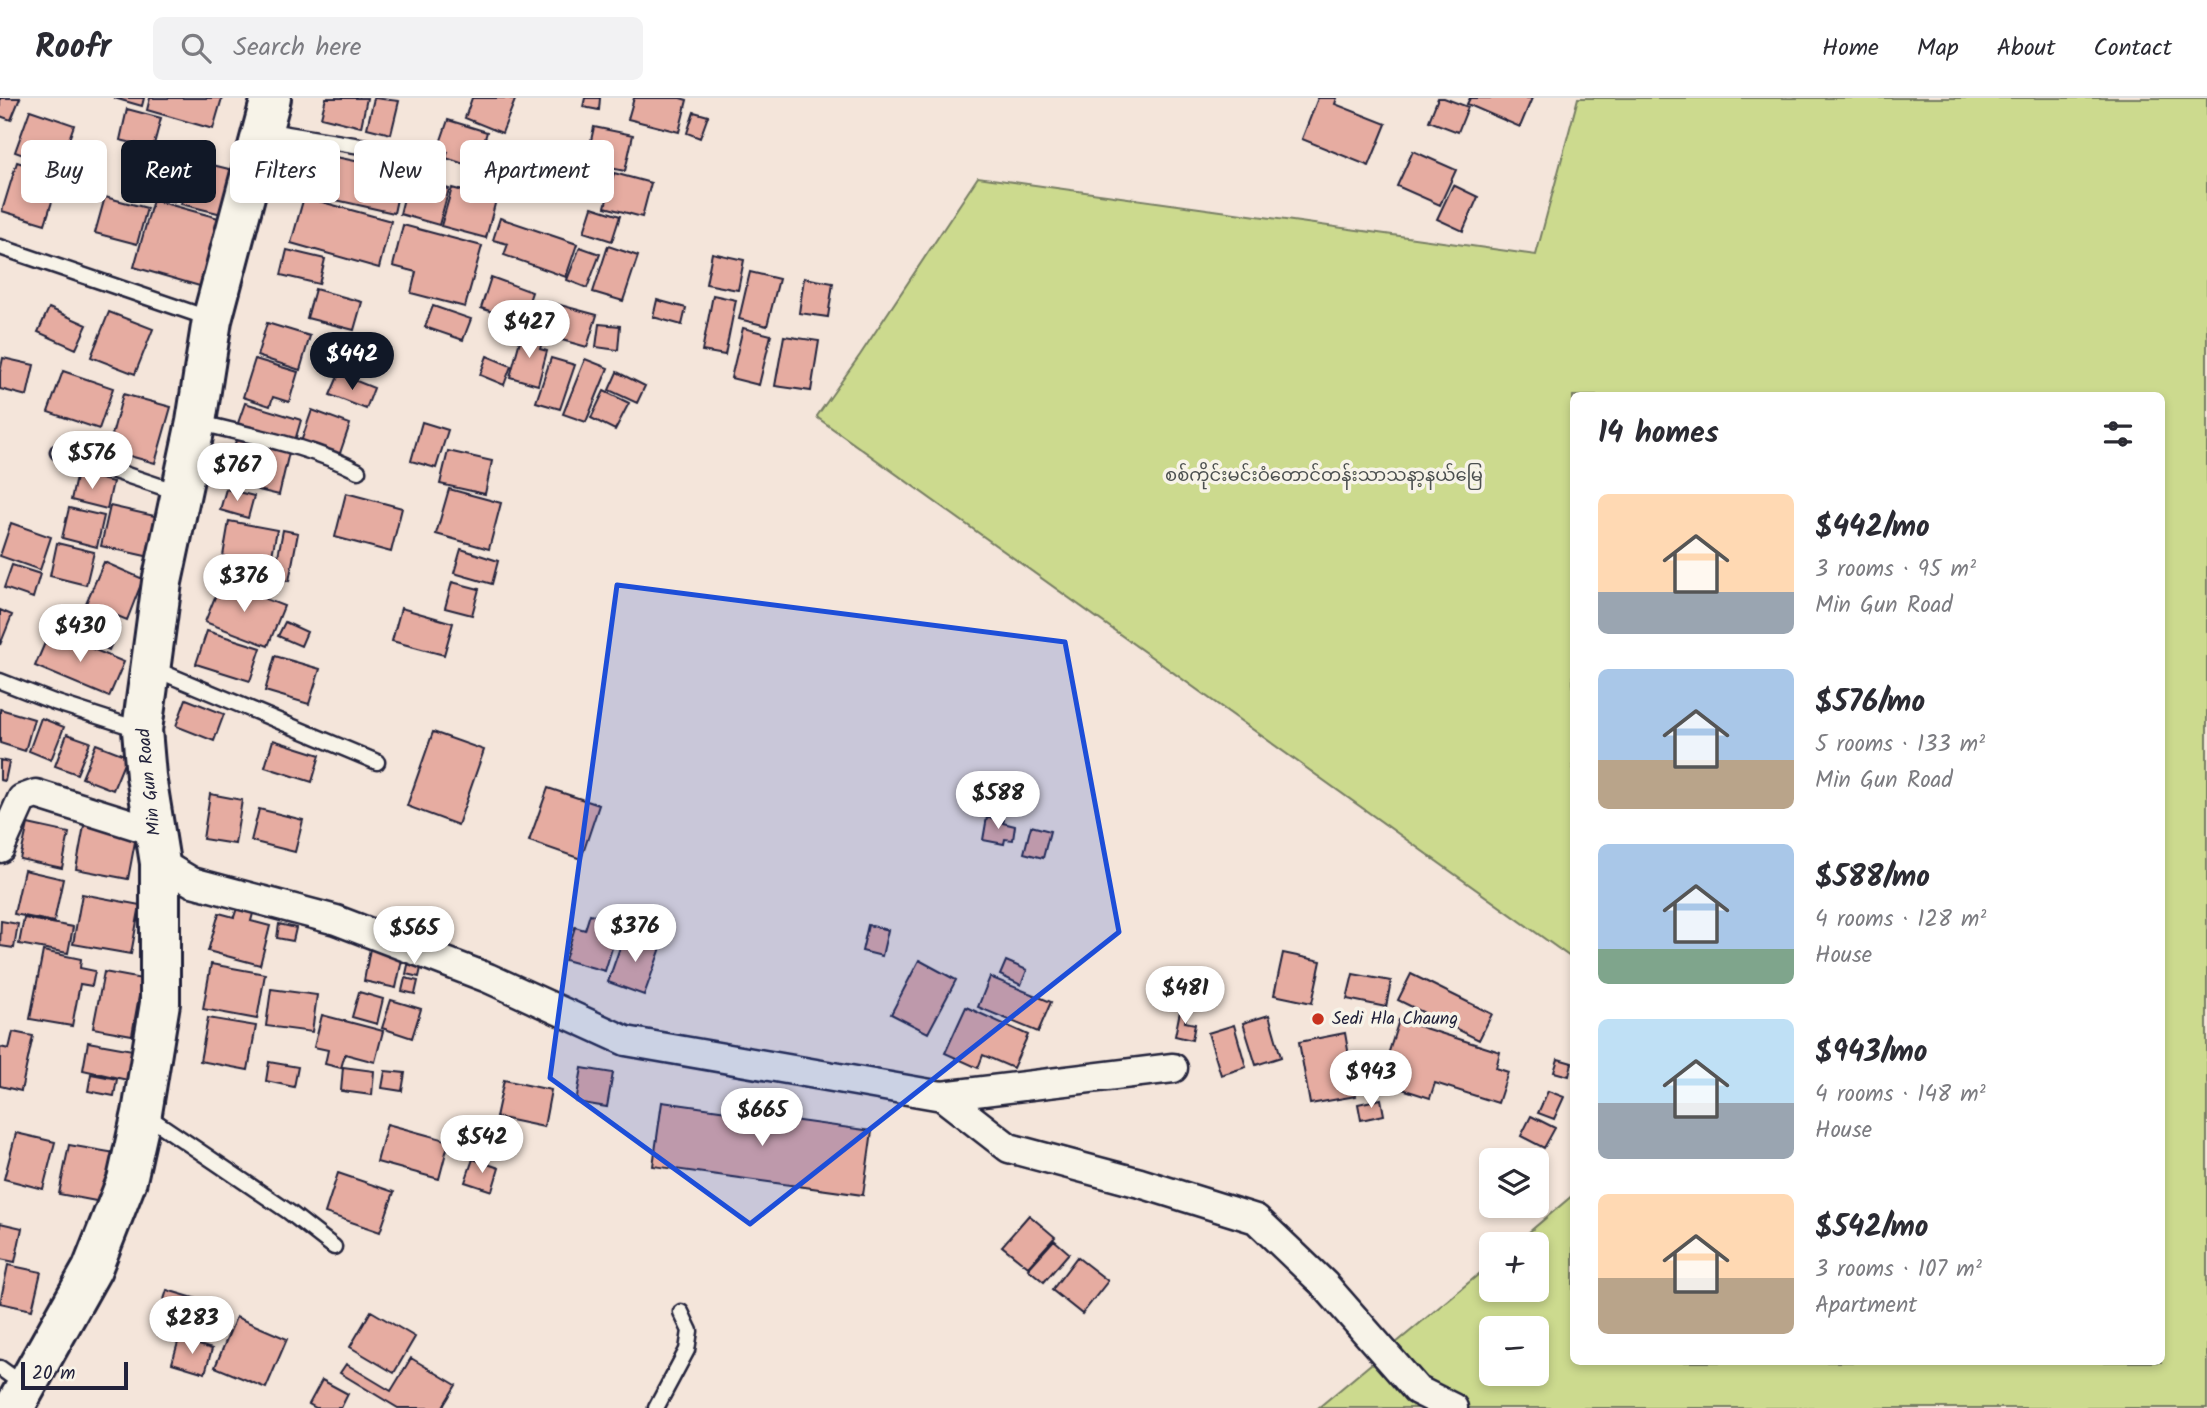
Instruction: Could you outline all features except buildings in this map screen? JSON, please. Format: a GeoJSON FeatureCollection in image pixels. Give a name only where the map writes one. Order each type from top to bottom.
{"type":"FeatureCollection","features":[{"type":"Feature","properties":{"kind":"street","name":"Min Gun Road"},"geometry":{"type":"LineString","coordinates":[[13,1388],[92,1269],[128,1180],[142,1112],[160,1003],[157,847],[142,730],[162,582],[196,422],[212,320],[266,114]]}},
{"type":"Feature","properties":{"kind":"street"},"geometry":{"type":"LineString","coordinates":[[0,848],[22,799],[36,794],[157,847],[192,882],[336,920],[475,973],[626,1041],[942,1096],[1173,1068]]}},
{"type":"Feature","properties":{"kind":"street"},"geometry":{"type":"LineString","coordinates":[[942,1096],[1009,1148],[1140,1183],[1256,1219],[1324,1283],[1417,1390],[1453,1408]]}},
{"type":"Feature","properties":{"kind":"lane"},"geometry":{"type":"LineString","coordinates":[[266,114],[362,140]]}},
{"type":"Feature","properties":{"kind":"lane"},"geometry":{"type":"LineString","coordinates":[[0,247],[212,320]]}},
{"type":"Feature","properties":{"kind":"lane"},"geometry":{"type":"LineString","coordinates":[[196,422],[282,443],[358,471]]}},
{"type":"Feature","properties":{"kind":"lane"},"geometry":{"type":"LineString","coordinates":[[58,453],[181,493]]}},
{"type":"Feature","properties":{"kind":"lane"},"geometry":{"type":"LineString","coordinates":[[151,668],[377,762]]}},
{"type":"Feature","properties":{"kind":"lane"},"geometry":{"type":"LineString","coordinates":[[0,681],[54,702],[142,730]]}},
{"type":"Feature","properties":{"kind":"lane"},"geometry":{"type":"LineString","coordinates":[[142,1112],[289,1212],[334,1247]]}},
{"type":"Feature","properties":{"kind":"lane"},"geometry":{"type":"LineString","coordinates":[[656,1408],[687,1350],[690,1331],[681,1312]]}},
{"type":"Feature","properties":{"kind":"highlighted area"},"geometry":{"type":"Polygon","coordinates":[[[617,585],[1065,642],[1119,932],[750,1224],[550,1078],[617,585]]]}},
{"type":"Feature","properties":{"kind":"green space","name":"စစ်ကိုင်းမင်းဝံတောင်တန်းသာသနာ့နယ်မြေ"},"geometry":{"type":"Polygon","coordinates":[[[1578,98],[2207,98],[2207,1408],[1318,1408],[1479,1274],[1479,1302],[1549,1302],[1549,1232],[1529,1232],[1570,1198],[1570,1365],[2165,1365],[2165,392],[1570,392],[1570,957],[818,418],[978,177],[1536,255],[1578,98]]]}},
{"type":"Feature","properties":{"kind":"place","name":"Sedi Hla Chaung"},"geometry":{"type":"Point","coordinates":[1318,1019]}}]}
